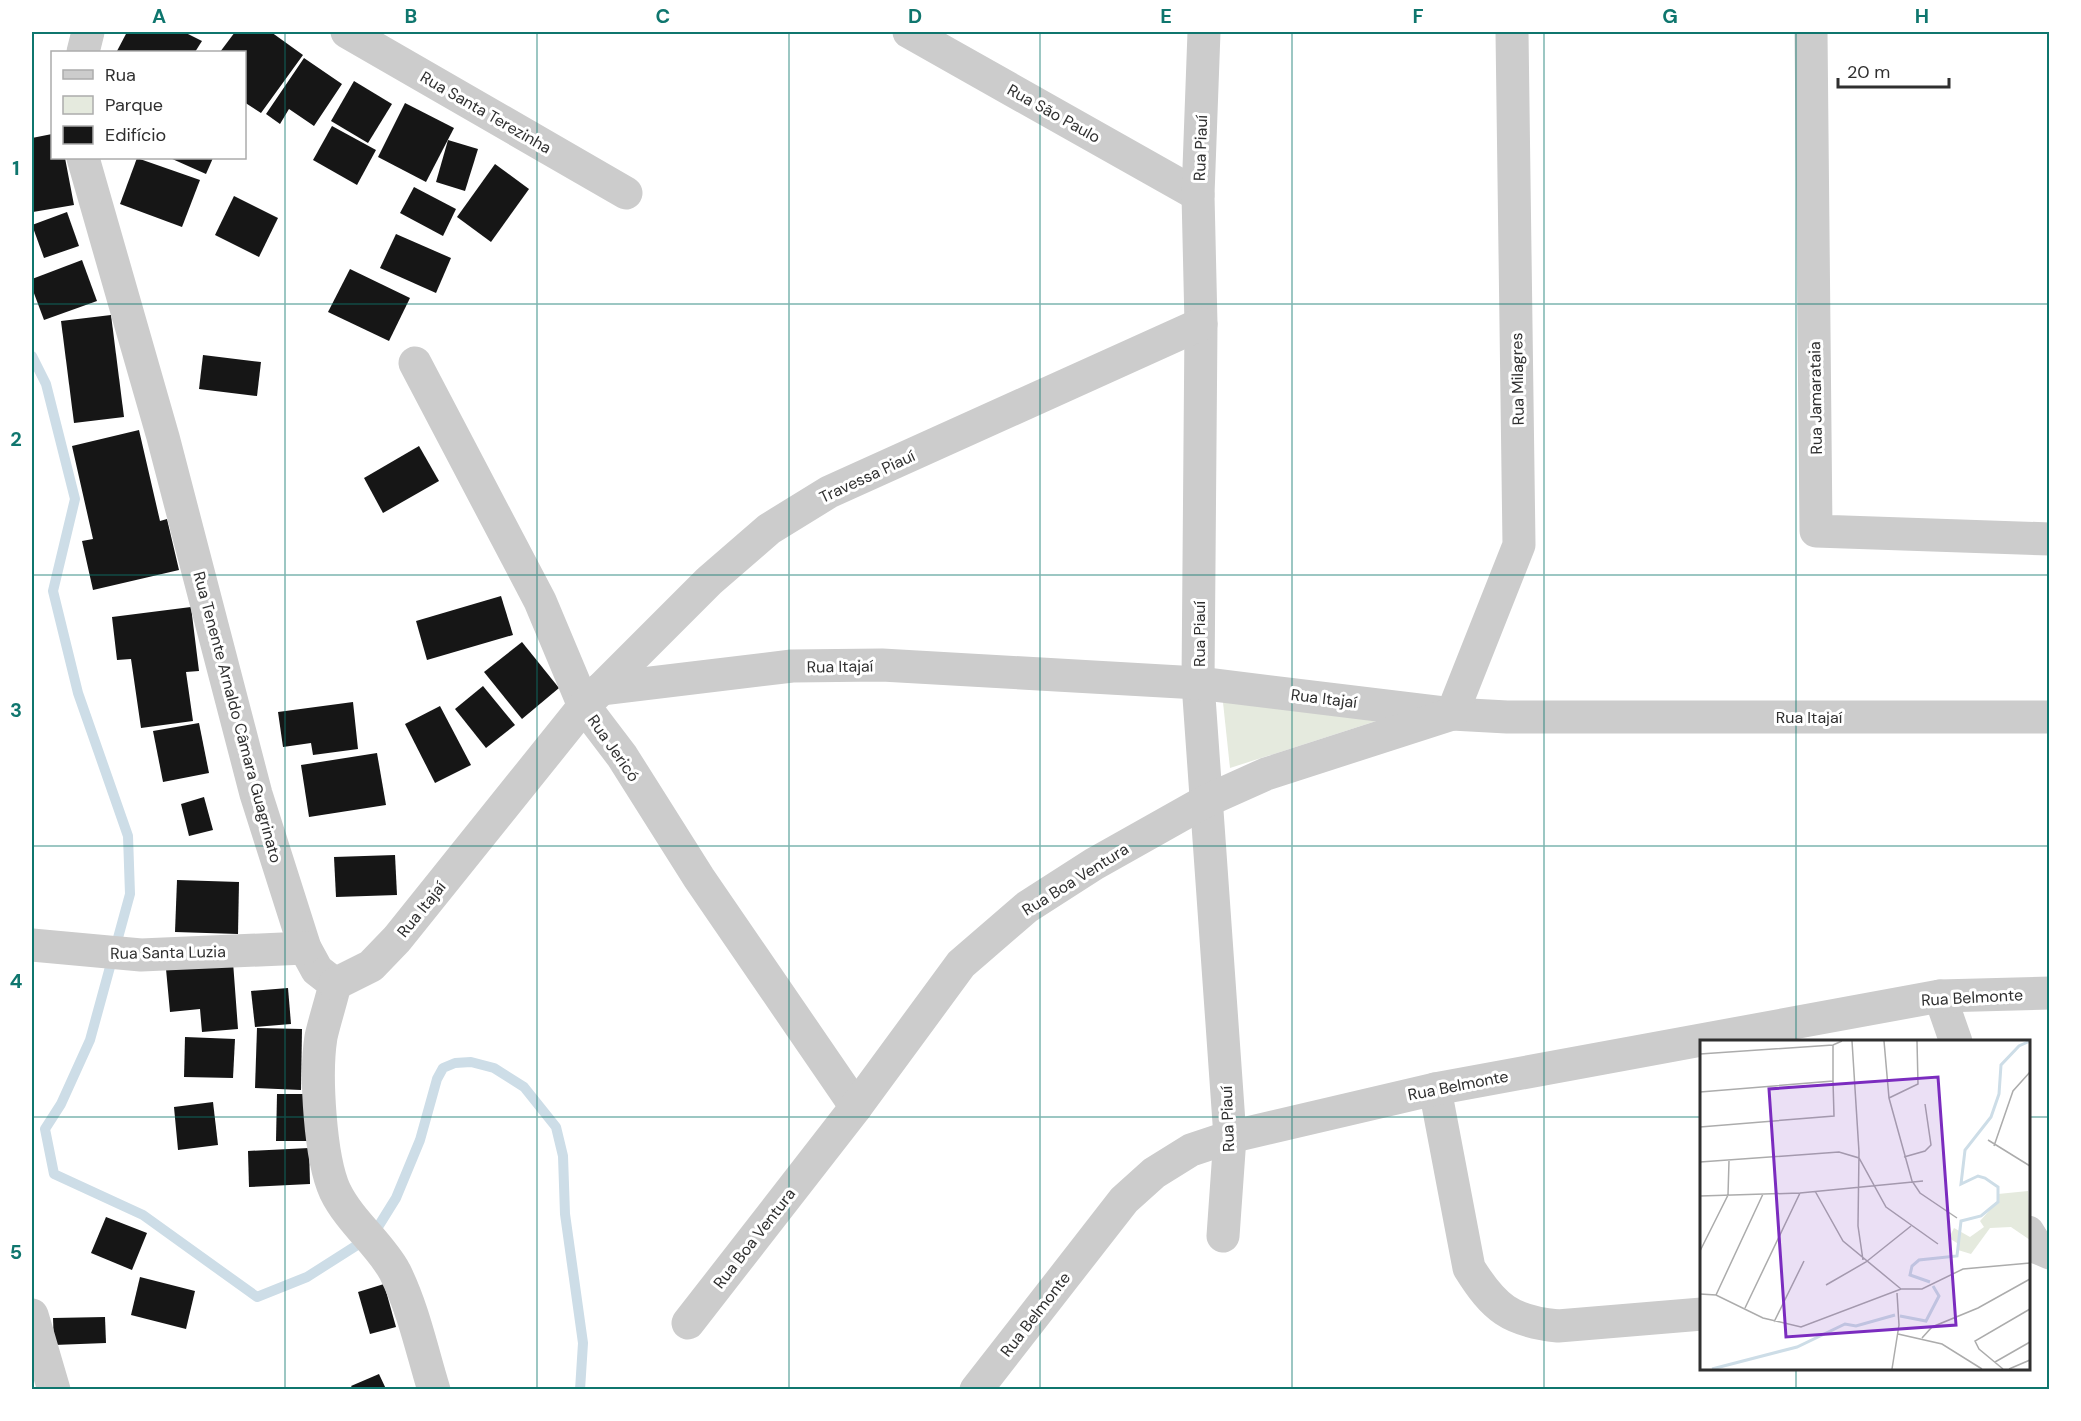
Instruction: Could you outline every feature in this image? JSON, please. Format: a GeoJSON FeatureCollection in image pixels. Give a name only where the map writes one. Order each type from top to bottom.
{"type":"FeatureCollection","features":[{"type":"Feature","properties":{"kind":"street"},"geometry":{"type":"LineString","coordinates":[[83,51],[88,32]]}},
{"type":"Feature","properties":{"kind":"street","name":"Rua Santa Terezinha"},"geometry":{"type":"LineString","coordinates":[[347,32],[626,192]]}},
{"type":"Feature","properties":{"kind":"street","name":"Rua São Paulo"},"geometry":{"type":"LineString","coordinates":[[909,32],[1198,195]]}},
{"type":"Feature","properties":{"kind":"street","name":"Rua Piauí"},"geometry":{"type":"LineString","coordinates":[[1203,32],[1198,195],[1202,324],[1198,683],[1230,1137],[1223,1236]]}},
{"type":"Feature","properties":{"kind":"street","name":"Rua Milagres"},"geometry":{"type":"LineString","coordinates":[[1452,714],[1519,545],[1512,32]]}},
{"type":"Feature","properties":{"kind":"street","name":"Rua Jamarataia"},"geometry":{"type":"LineString","coordinates":[[1811,32],[1816,531],[2049,539]]}},
{"type":"Feature","properties":{"kind":"street","name":"Rua Tenente Arnaldo Câmara Guagrinato"},"geometry":{"type":"LineString","coordinates":[[83,159],[163,437],[256,794],[305,948],[317,970],[335,984]]}},
{"type":"Feature","properties":{"kind":"street","name":"Travessa Piauí"},"geometry":{"type":"LineString","coordinates":[[592,698],[710,580],[769,529],[829,492],[1202,324]]}},
{"type":"Feature","properties":{"kind":"street","name":"Rua Jericó"},"geometry":{"type":"LineString","coordinates":[[416,363],[622,756],[699,878],[856,1107]]}},
{"type":"Feature","properties":{"kind":"street","name":"Rua Itajaí"},"geometry":{"type":"LineString","coordinates":[[335,984],[371,966],[397,939],[592,698],[792,666],[859,665],[1198,683],[1452,714],[1507,717],[2049,717]]}},
{"type":"Feature","properties":{"kind":"street","name":"Rua Boa Ventura"},"geometry":{"type":"LineString","coordinates":[[688,1323],[856,1107],[961,964],[1018,914],[1094,864],[1206,801],[1266,774],[1452,714]]}},
{"type":"Feature","properties":{"kind":"street","name":"Rua Santa Luzia"},"geometry":{"type":"LineString","coordinates":[[32,945],[141,955],[305,948]]}},
{"type":"Feature","properties":{"kind":"street"},"geometry":{"type":"LineString","coordinates":[[335,984],[321,1039],[321,1108],[325,1158],[335,1191],[354,1221],[394,1271],[434,1389]]}},
{"type":"Feature","properties":{"kind":"street","name":"Rua Belmonte"},"geometry":{"type":"LineString","coordinates":[[1701,1040],[1940,996],[2049,993]]}},
{"type":"Feature","properties":{"kind":"street"},"geometry":{"type":"LineString","coordinates":[[1940,996],[1956,1040]]}},
{"type":"Feature","properties":{"kind":"street","name":"Rua Belmonte"},"geometry":{"type":"LineString","coordinates":[[976,1389],[1124,1200],[1154,1173],[1191,1150],[1230,1137],[1435,1089],[1700,1040]]}},
{"type":"Feature","properties":{"kind":"street"},"geometry":{"type":"LineString","coordinates":[[1435,1089],[1469,1268],[1485,1293],[1500,1309],[1536,1324],[1558,1326],[1700,1314]]}},
{"type":"Feature","properties":{"kind":"street"},"geometry":{"type":"LineString","coordinates":[[2030,1235],[2038,1248],[2049,1253]]}},
{"type":"Feature","properties":{"kind":"street"},"geometry":{"type":"LineString","coordinates":[[32,1315],[54,1389]]}},
{"type":"Feature","properties":{"kind":"green space"},"geometry":{"type":"Polygon","coordinates":[[[1222,693],[1401,713],[1230,768],[1222,693]]]}},
{"type":"Feature","properties":{"kind":"building"},"geometry":{"type":"Polygon","coordinates":[[[127,32],[184,32],[202,41],[196,51],[117,51],[127,32]]]}},
{"type":"Feature","properties":{"kind":"building"},"geometry":{"type":"Polygon","coordinates":[[[235,32],[271,32],[303,55],[261,113],[246,103],[246,51],[221,51],[235,32]]]}},
{"type":"Feature","properties":{"kind":"building"},"geometry":{"type":"Polygon","coordinates":[[[304,58],[342,84],[314,126],[289,109],[280,124],[266,114],[304,58]]]}},
{"type":"Feature","properties":{"kind":"building"},"geometry":{"type":"Polygon","coordinates":[[[354,81],[392,104],[368,143],[331,121],[354,81]]]}},
{"type":"Feature","properties":{"kind":"building"},"geometry":{"type":"Polygon","coordinates":[[[405,103],[454,128],[426,182],[378,157],[405,103]]]}},
{"type":"Feature","properties":{"kind":"building"},"geometry":{"type":"Polygon","coordinates":[[[332,126],[376,150],[357,185],[313,160],[332,126]]]}},
{"type":"Feature","properties":{"kind":"building"},"geometry":{"type":"Polygon","coordinates":[[[51,134],[51,159],[65,159],[74,205],[33,212],[32,138],[51,134]]]}},
{"type":"Feature","properties":{"kind":"building"},"geometry":{"type":"Polygon","coordinates":[[[448,140],[478,149],[465,191],[436,182],[448,140]]]}},
{"type":"Feature","properties":{"kind":"building"},"geometry":{"type":"Polygon","coordinates":[[[137,159],[200,180],[182,227],[120,204],[137,159]]]}},
{"type":"Feature","properties":{"kind":"building"},"geometry":{"type":"Polygon","coordinates":[[[172,159],[213,159],[206,174],[172,159]]]}},
{"type":"Feature","properties":{"kind":"building"},"geometry":{"type":"Polygon","coordinates":[[[495,164],[529,189],[491,242],[457,217],[495,164]]]}},
{"type":"Feature","properties":{"kind":"building"},"geometry":{"type":"Polygon","coordinates":[[[414,187],[456,209],[443,236],[400,213],[414,187]]]}},
{"type":"Feature","properties":{"kind":"building"},"geometry":{"type":"Polygon","coordinates":[[[234,196],[278,218],[259,257],[215,235],[234,196]]]}},
{"type":"Feature","properties":{"kind":"building"},"geometry":{"type":"Polygon","coordinates":[[[67,212],[79,246],[44,258],[32,225],[67,212]]]}},
{"type":"Feature","properties":{"kind":"building"},"geometry":{"type":"Polygon","coordinates":[[[396,234],[451,258],[436,293],[380,268],[396,234]]]}},
{"type":"Feature","properties":{"kind":"building"},"geometry":{"type":"Polygon","coordinates":[[[82,260],[97,301],[44,320],[32,288],[32,279],[82,260]]]}},
{"type":"Feature","properties":{"kind":"building"},"geometry":{"type":"Polygon","coordinates":[[[350,269],[410,298],[389,341],[328,312],[350,269]]]}},
{"type":"Feature","properties":{"kind":"building"},"geometry":{"type":"Polygon","coordinates":[[[111,315],[124,417],[74,423],[61,321],[111,315]]]}},
{"type":"Feature","properties":{"kind":"building"},"geometry":{"type":"Polygon","coordinates":[[[203,355],[261,362],[257,396],[199,389],[203,355]]]}},
{"type":"Feature","properties":{"kind":"building"},"geometry":{"type":"Polygon","coordinates":[[[139,430],[160,521],[167,519],[179,570],[93,590],[82,541],[93,539],[72,446],[139,430]]]}},
{"type":"Feature","properties":{"kind":"building"},"geometry":{"type":"Polygon","coordinates":[[[419,446],[439,481],[383,513],[364,478],[419,446]]]}},
{"type":"Feature","properties":{"kind":"building"},"geometry":{"type":"Polygon","coordinates":[[[501,596],[513,635],[427,660],[416,621],[501,596]]]}},
{"type":"Feature","properties":{"kind":"building"},"geometry":{"type":"Polygon","coordinates":[[[191,607],[199,671],[186,672],[193,721],[141,728],[131,659],[117,660],[112,617],[191,607]]]}},
{"type":"Feature","properties":{"kind":"building"},"geometry":{"type":"Polygon","coordinates":[[[522,642],[559,688],[522,719],[484,672],[522,642]]]}},
{"type":"Feature","properties":{"kind":"building"},"geometry":{"type":"Polygon","coordinates":[[[483,686],[515,725],[486,748],[455,709],[483,686]]]}},
{"type":"Feature","properties":{"kind":"building"},"geometry":{"type":"Polygon","coordinates":[[[353,702],[358,749],[313,755],[311,743],[283,747],[278,712],[353,702]]]}},
{"type":"Feature","properties":{"kind":"building"},"geometry":{"type":"Polygon","coordinates":[[[440,706],[471,765],[435,783],[405,724],[440,706]]]}},
{"type":"Feature","properties":{"kind":"building"},"geometry":{"type":"Polygon","coordinates":[[[199,723],[209,773],[163,782],[153,731],[199,723]]]}},
{"type":"Feature","properties":{"kind":"building"},"geometry":{"type":"Polygon","coordinates":[[[377,753],[386,805],[309,817],[301,765],[377,753]]]}},
{"type":"Feature","properties":{"kind":"building"},"geometry":{"type":"Polygon","coordinates":[[[204,797],[213,830],[189,836],[181,804],[204,797]]]}},
{"type":"Feature","properties":{"kind":"building"},"geometry":{"type":"Polygon","coordinates":[[[395,855],[397,895],[336,897],[334,857],[395,855]]]}},
{"type":"Feature","properties":{"kind":"building"},"geometry":{"type":"Polygon","coordinates":[[[177,880],[239,882],[238,934],[175,932],[177,880]]]}},
{"type":"Feature","properties":{"kind":"building"},"geometry":{"type":"Polygon","coordinates":[[[233,962],[238,1029],[202,1032],[200,1009],[170,1012],[166,969],[233,962]]]}},
{"type":"Feature","properties":{"kind":"building"},"geometry":{"type":"Polygon","coordinates":[[[288,988],[291,1024],[255,1027],[251,991],[288,988]]]}},
{"type":"Feature","properties":{"kind":"building"},"geometry":{"type":"Polygon","coordinates":[[[257,1028],[302,1029],[301,1090],[255,1088],[257,1028]]]}},
{"type":"Feature","properties":{"kind":"building"},"geometry":{"type":"Polygon","coordinates":[[[185,1037],[235,1039],[233,1078],[184,1077],[185,1037]]]}},
{"type":"Feature","properties":{"kind":"building"},"geometry":{"type":"Polygon","coordinates":[[[277,1094],[311,1094],[311,1141],[276,1141],[277,1094]]]}},
{"type":"Feature","properties":{"kind":"building"},"geometry":{"type":"Polygon","coordinates":[[[213,1102],[218,1145],[178,1150],[174,1107],[213,1102]]]}},
{"type":"Feature","properties":{"kind":"building"},"geometry":{"type":"Polygon","coordinates":[[[309,1148],[310,1184],[249,1187],[248,1151],[309,1148]]]}},
{"type":"Feature","properties":{"kind":"building"},"geometry":{"type":"Polygon","coordinates":[[[106,1217],[147,1233],[132,1270],[91,1253],[106,1217]]]}},
{"type":"Feature","properties":{"kind":"building"},"geometry":{"type":"Polygon","coordinates":[[[140,1277],[195,1291],[186,1329],[131,1315],[140,1277]]]}},
{"type":"Feature","properties":{"kind":"building"},"geometry":{"type":"Polygon","coordinates":[[[384,1284],[396,1327],[370,1334],[358,1292],[384,1284]]]}},
{"type":"Feature","properties":{"kind":"building"},"geometry":{"type":"Polygon","coordinates":[[[105,1317],[106,1343],[54,1345],[53,1318],[105,1317]]]}},
{"type":"Feature","properties":{"kind":"building"},"geometry":{"type":"Polygon","coordinates":[[[379,1374],[386,1389],[353,1389],[351,1386],[379,1374]]]}},
{"type":"Feature","properties":{"kind":"waterway"},"geometry":{"type":"LineString","coordinates":[[32,356],[46,384],[75,499],[53,591],[78,693],[128,836],[130,894],[90,1040],[61,1104],[45,1129],[54,1174],[143,1215],[257,1297],[307,1277],[373,1235],[396,1198],[420,1140],[437,1079],[443,1068],[455,1063],[471,1062],[494,1068],[524,1087],[556,1127],[563,1156],[565,1214],[583,1343],[580,1390]]}}]}
